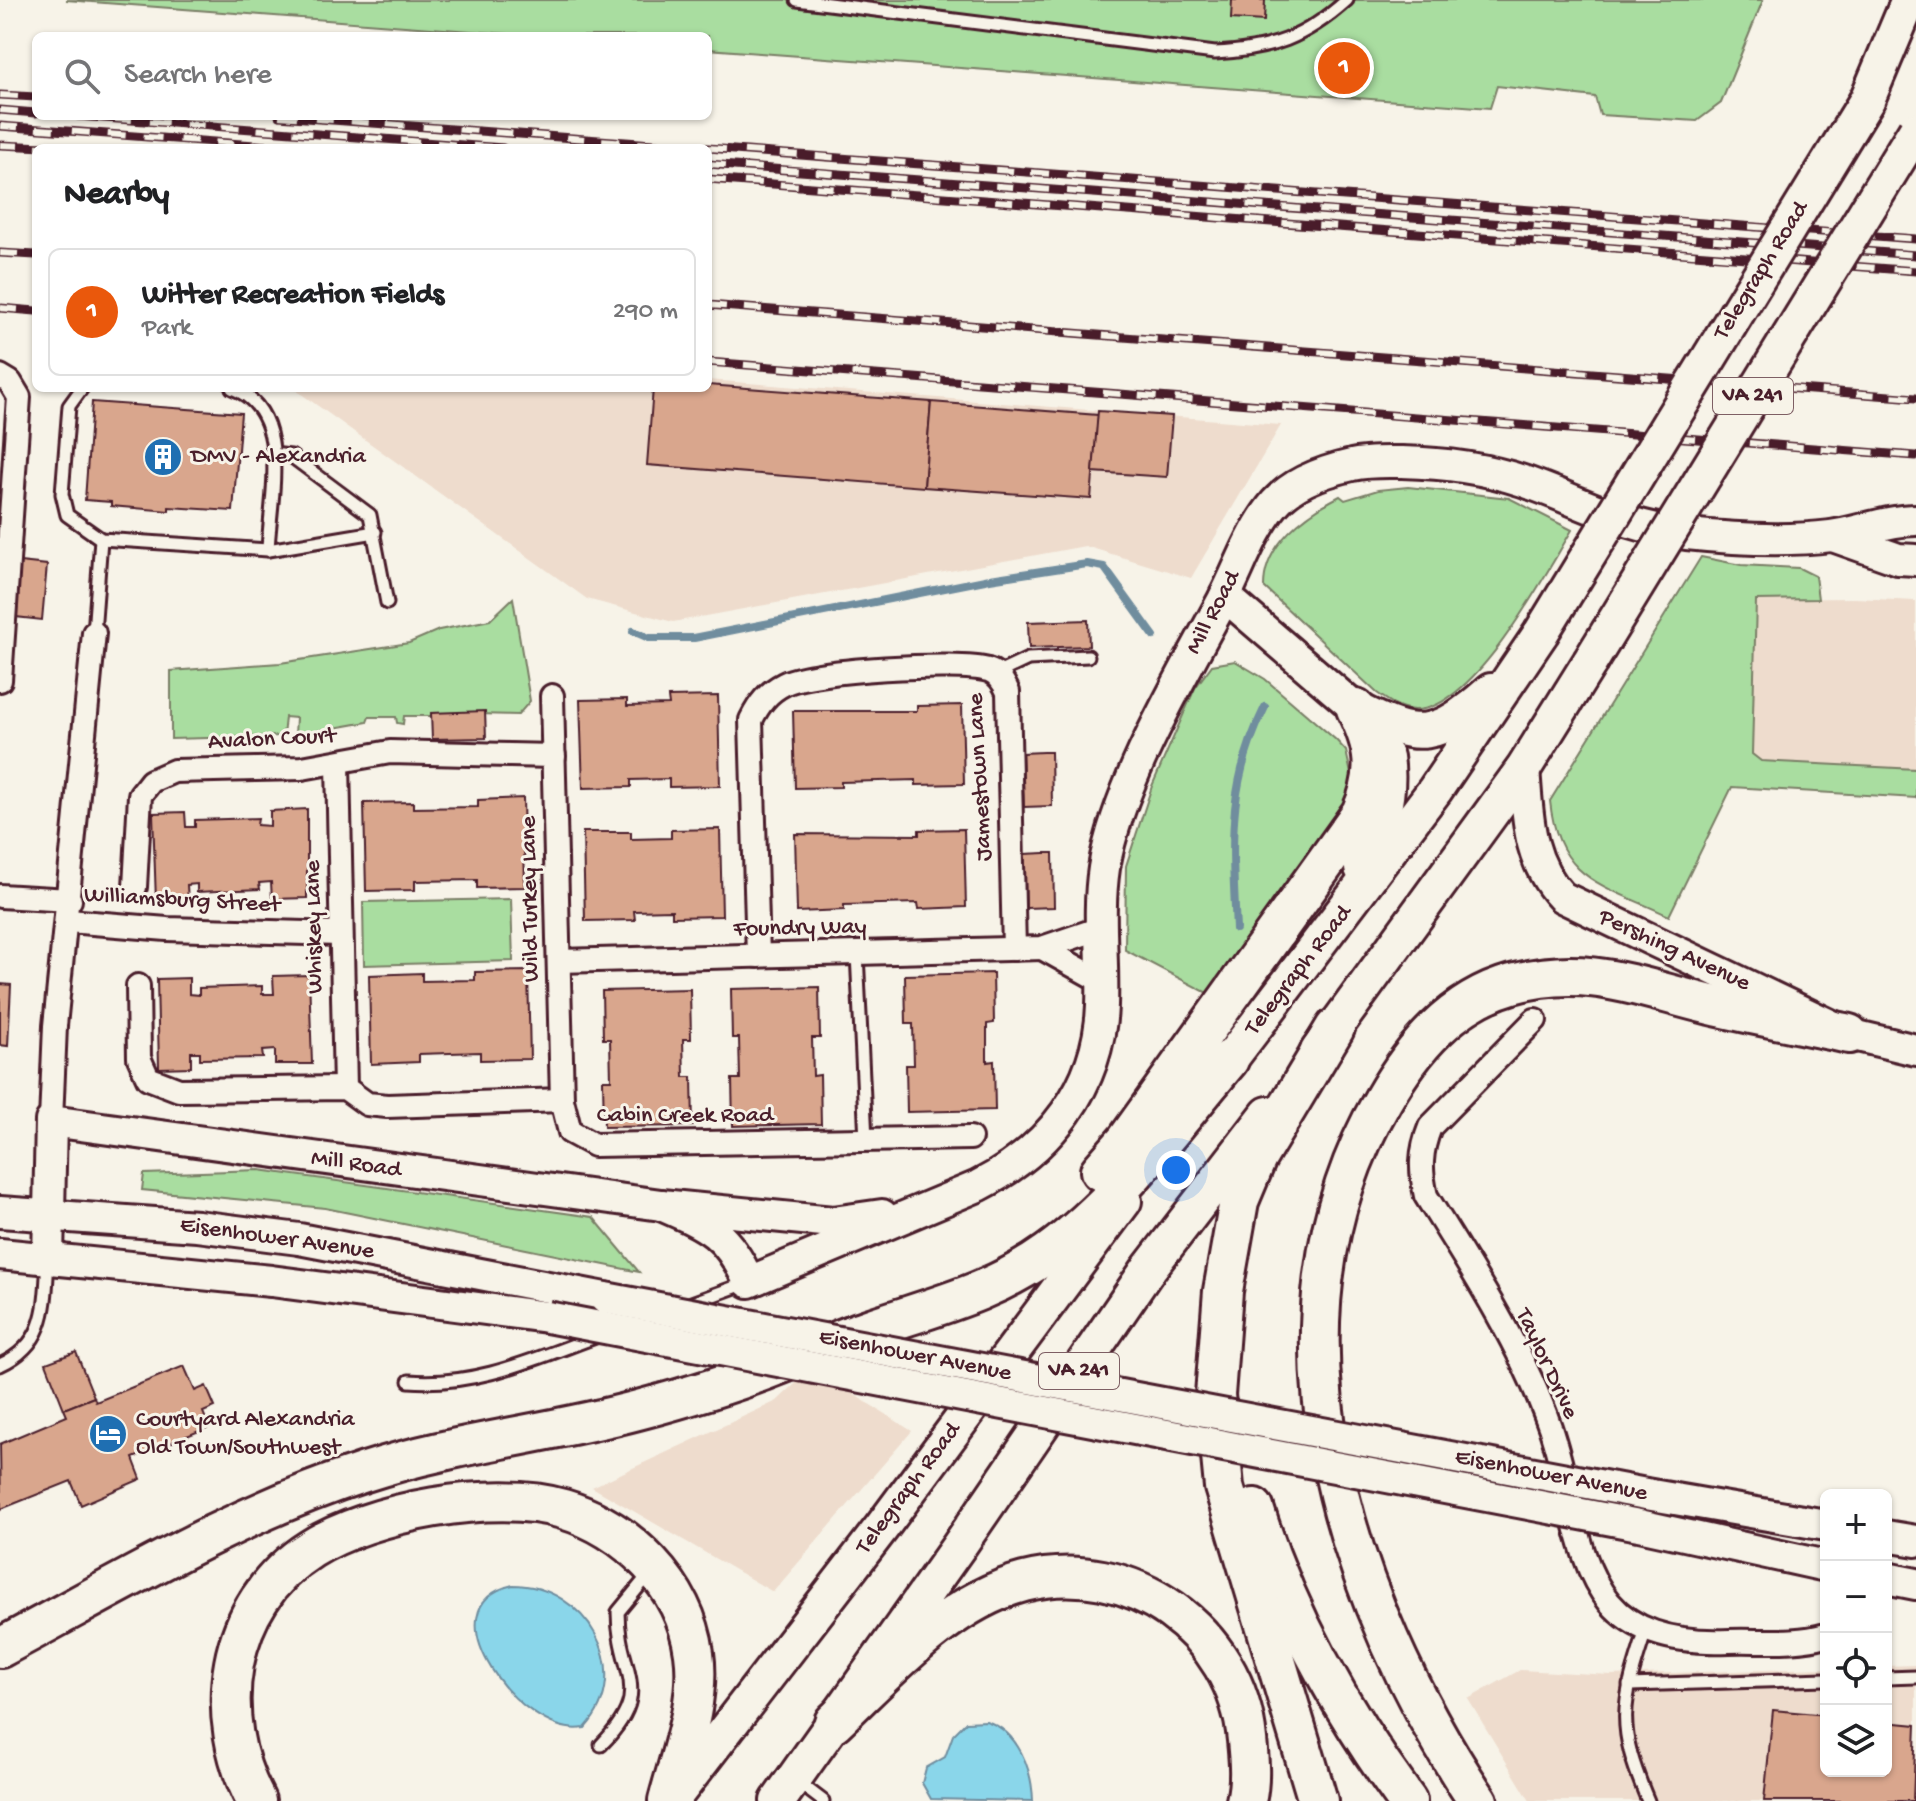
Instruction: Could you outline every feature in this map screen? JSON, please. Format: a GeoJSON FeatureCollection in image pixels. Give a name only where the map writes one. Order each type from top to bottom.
{"type":"FeatureCollection","features":[{"type":"Feature","properties":{"kind":"highway"},"geometry":{"type":"LineString","coordinates":[[865,1330],[923,1297],[969,1278],[1012,1250],[1052,1221],[1126,1141],[1338,850],[1361,813],[1371,791],[1375,754],[1356,709]]}},
{"type":"Feature","properties":{"kind":"highway"},"geometry":{"type":"LineString","coordinates":[[1478,1801],[1414,1697],[1384,1634],[1360,1570],[1331,1460],[1320,1372],[1323,1277],[1340,1200],[1374,1115],[1417,1048],[1442,1023],[1484,995],[1538,979],[1595,975],[1710,1005],[1849,1034]]}},
{"type":"Feature","properties":{"kind":"highway"},"geometry":{"type":"LineString","coordinates":[[1318,1801],[1224,1487],[1215,1395],[1229,1242],[1239,1201],[1257,1158],[1335,1028]]}},
{"type":"Feature","properties":{"kind":"highway"},"geometry":{"type":"LineString","coordinates":[[0,1648],[301,1495],[423,1455],[555,1431],[641,1409],[781,1365],[865,1330],[970,1297],[1012,1278],[1051,1251],[1132,1173],[1229,1060]]}},
{"type":"Feature","properties":{"kind":"highway"},"geometry":{"type":"LineString","coordinates":[[1220,1341],[1235,1446],[1257,1520],[1292,1605],[1344,1705],[1407,1801]]}},
{"type":"Feature","properties":{"kind":"highway"},"geometry":{"type":"LineString","coordinates":[[256,1801],[234,1752],[230,1726],[235,1658],[251,1615],[263,1595],[284,1571],[310,1549],[377,1522],[424,1510],[505,1502],[562,1508],[589,1519],[631,1545],[654,1568],[678,1604],[695,1655],[692,1707],[669,1801]]}},
{"type":"Feature","properties":{"kind":"highway"},"geometry":{"type":"LineString","coordinates":[[834,1722],[961,1610],[1023,1582],[1060,1576],[1096,1577],[1134,1587],[1165,1604],[1193,1626],[1215,1652],[1231,1676],[1246,1731],[1250,1769],[1246,1801]]}},
{"type":"Feature","properties":{"kind":"main road"},"geometry":{"type":"LineString","coordinates":[[1867,100],[1909,0]]}},
{"type":"Feature","properties":{"kind":"main road"},"geometry":{"type":"LineString","coordinates":[[1867,100],[1916,26]]}},
{"type":"Feature","properties":{"kind":"main road","name":"Telegraph Road"},"geometry":{"type":"LineString","coordinates":[[669,1801],[882,1527],[1229,1060],[1330,933],[1435,790],[1541,633],[1867,100]]}},
{"type":"Feature","properties":{"kind":"main road","name":"VA 241"},"geometry":{"type":"LineString","coordinates":[[786,1790],[1147,1271],[1335,1028],[1524,768],[1916,130]]}},
{"type":"Feature","properties":{"kind":"main road","name":"Mill Road"},"geometry":{"type":"LineString","coordinates":[[661,1205],[709,1226],[741,1263],[749,1282],[1009,1170],[1056,1127],[1087,1077],[1098,1041],[1104,868],[1122,807],[1184,670],[1258,528],[1276,502],[1319,474],[1356,463],[1433,463],[1486,471],[1523,481],[1629,525],[1687,534],[1768,539],[1833,536],[1901,520],[1916,520]]}},
{"type":"Feature","properties":{"kind":"main road","name":"Mill Road"},"geometry":{"type":"LineString","coordinates":[[1833,536],[1898,559],[1916,560]]}},
{"type":"Feature","properties":{"kind":"main road"},"geometry":{"type":"LineString","coordinates":[[1225,596],[1356,709],[1382,745],[1389,774],[1380,826],[1330,933]]}},
{"type":"Feature","properties":{"kind":"main road"},"geometry":{"type":"LineString","coordinates":[[1356,709],[1397,728],[1417,733],[1433,731],[1469,711],[1518,667]]}},
{"type":"Feature","properties":{"kind":"main road","name":"Pershing Avenue"},"geometry":{"type":"LineString","coordinates":[[1524,768],[1529,835],[1536,861],[1548,882],[1562,897],[1849,1034],[1916,1050]]}},
{"type":"Feature","properties":{"kind":"main road"},"geometry":{"type":"LineString","coordinates":[[48,1258],[51,1121]]}},
{"type":"Feature","properties":{"kind":"main road","name":"Mill Road"},"geometry":{"type":"LineString","coordinates":[[51,1121],[661,1205],[833,1222],[924,1209]]}},
{"type":"Feature","properties":{"kind":"main road","name":"Eisenhower Avenue"},"geometry":{"type":"LineString","coordinates":[[0,1212],[197,1226],[353,1247],[605,1298],[1820,1524]]}},
{"type":"Feature","properties":{"kind":"main road","name":"Eisenhower Avenue"},"geometry":{"type":"LineString","coordinates":[[0,1254],[271,1281],[547,1317],[1639,1525],[1820,1565]]}},
{"type":"Feature","properties":{"kind":"main road"},"geometry":{"type":"LineString","coordinates":[[1892,1537],[1916,1541]]}},
{"type":"Feature","properties":{"kind":"main road"},"geometry":{"type":"LineString","coordinates":[[1892,1579],[1916,1584]]}},
{"type":"Feature","properties":{"kind":"street"},"geometry":{"type":"LineString","coordinates":[[0,376],[10,382],[19,397],[3,585],[0,680]]}},
{"type":"Feature","properties":{"kind":"street"},"geometry":{"type":"LineString","coordinates":[[51,1121],[55,1026],[69,910],[94,633]]}},
{"type":"Feature","properties":{"kind":"street","name":"Jamestown Lane"},"geometry":{"type":"LineString","coordinates":[[758,956],[751,720],[768,694],[797,678],[823,672],[977,668],[995,675],[1008,692],[1014,949]]}},
{"type":"Feature","properties":{"kind":"street","name":"Wild Turkey Lane"},"geometry":{"type":"LineString","coordinates":[[552,696],[562,1100]]}},
{"type":"Feature","properties":{"kind":"street","name":"Avalon Court"},"geometry":{"type":"LineString","coordinates":[[135,887],[140,795],[151,781],[189,769],[338,764],[390,752],[554,756]]}},
{"type":"Feature","properties":{"kind":"street","name":"Whiskey Lane"},"geometry":{"type":"LineString","coordinates":[[338,764],[345,1088]]}},
{"type":"Feature","properties":{"kind":"street","name":"Williamsburg Street"},"geometry":{"type":"LineString","coordinates":[[0,896],[167,929],[340,934]]}},
{"type":"Feature","properties":{"kind":"street","name":"Foundry Way"},"geometry":{"type":"LineString","coordinates":[[559,961],[1042,948],[1101,928]]}},
{"type":"Feature","properties":{"kind":"street"},"geometry":{"type":"LineString","coordinates":[[1042,948],[1101,981]]}},
{"type":"Feature","properties":{"kind":"street","name":"Cabin Creek Road"},"geometry":{"type":"LineString","coordinates":[[138,986],[139,1058],[148,1078],[179,1090],[345,1088],[367,1104],[387,1106],[562,1100],[570,1132],[594,1145],[970,1138]]}},
{"type":"Feature","properties":{"kind":"street","name":"Taylor Drive"},"geometry":{"type":"LineString","coordinates":[[1535,1020],[1430,1127],[1421,1148],[1420,1171],[1426,1196],[1509,1341],[1549,1426],[1583,1558],[1595,1585],[1617,1611],[1646,1630],[1690,1641],[1820,1636]]}},
{"type":"Feature","properties":{"kind":"lane"},"geometry":{"type":"LineString","coordinates":[[797,0],[1215,53],[1256,51],[1292,39],[1322,23],[1347,0]]}},
{"type":"Feature","properties":{"kind":"lane"},"geometry":{"type":"LineString","coordinates":[[79,392],[69,406],[62,494],[67,515],[101,539],[268,550],[375,532]]}},
{"type":"Feature","properties":{"kind":"lane"},"geometry":{"type":"LineString","coordinates":[[243,392],[252,395],[267,416],[272,454],[268,550]]}},
{"type":"Feature","properties":{"kind":"lane"},"geometry":{"type":"LineString","coordinates":[[272,454],[291,456],[370,515],[387,603]]}},
{"type":"Feature","properties":{"kind":"lane"},"geometry":{"type":"LineString","coordinates":[[94,633],[101,539]]}},
{"type":"Feature","properties":{"kind":"lane"},"geometry":{"type":"LineString","coordinates":[[995,675],[1028,659],[1088,656]]}},
{"type":"Feature","properties":{"kind":"lane"},"geometry":{"type":"LineString","coordinates":[[857,953],[866,1140]]}},
{"type":"Feature","properties":{"kind":"lane"},"geometry":{"type":"LineString","coordinates":[[0,1365],[14,1358],[42,1327],[48,1258]]}},
{"type":"Feature","properties":{"kind":"lane"},"geometry":{"type":"LineString","coordinates":[[409,1381],[441,1383],[469,1379],[749,1282]]}},
{"type":"Feature","properties":{"kind":"lane"},"geometry":{"type":"LineString","coordinates":[[601,1745],[623,1721],[631,1699],[618,1612],[654,1568]]}},
{"type":"Feature","properties":{"kind":"lane"},"geometry":{"type":"LineString","coordinates":[[1646,1630],[1624,1713],[1628,1753],[1648,1801]]}},
{"type":"Feature","properties":{"kind":"lane"},"geometry":{"type":"LineString","coordinates":[[1892,1678],[1916,1677]]}},
{"type":"Feature","properties":{"kind":"lane"},"geometry":{"type":"LineString","coordinates":[[1629,1685],[1820,1679]]}},
{"type":"Feature","properties":{"kind":"lane"},"geometry":{"type":"LineString","coordinates":[[786,1790],[823,1801]]}},
{"type":"Feature","properties":{"kind":"shaded area"},"geometry":{"type":"Polygon","coordinates":[[[712,380],[1281,425],[1191,578],[1085,546],[673,622],[587,599],[299,392],[712,392],[712,380]]]}},
{"type":"Feature","properties":{"kind":"shaded area"},"geometry":{"type":"Polygon","coordinates":[[[1756,599],[1916,601],[1916,769],[1761,761],[1752,754],[1756,599]]]}},
{"type":"Feature","properties":{"kind":"shaded area"},"geometry":{"type":"Polygon","coordinates":[[[812,1368],[912,1431],[773,1592],[592,1487],[777,1401],[812,1368]]]}},
{"type":"Feature","properties":{"kind":"shaded area"},"geometry":{"type":"Polygon","coordinates":[[[1916,1665],[1916,1801],[1530,1801],[1468,1699],[1520,1670],[1611,1675],[1820,1668],[1820,1777],[1892,1777],[1892,1666],[1916,1665]]]}},
{"type":"Feature","properties":{"kind":"green space"},"geometry":{"type":"Polygon","coordinates":[[[66,0],[1763,0],[1721,103],[1697,121],[1600,115],[1595,97],[1497,86],[1490,108],[712,49],[712,32],[483,32],[66,0]]]}},
{"type":"Feature","properties":{"kind":"green space"},"geometry":{"type":"Polygon","coordinates":[[[1408,487],[1509,498],[1572,530],[1526,607],[1483,665],[1438,704],[1415,710],[1400,707],[1377,693],[1264,587],[1266,571],[1279,544],[1313,512],[1340,496],[1345,500],[1378,490],[1408,487]]]}},
{"type":"Feature","properties":{"kind":"green space"},"geometry":{"type":"Polygon","coordinates":[[[1701,557],[1741,565],[1799,568],[1815,576],[1818,599],[1756,600],[1752,754],[1761,761],[1916,769],[1916,798],[1732,787],[1669,916],[1605,887],[1574,864],[1555,828],[1550,801],[1701,557]]]}},
{"type":"Feature","properties":{"kind":"green space"},"geometry":{"type":"Polygon","coordinates":[[[513,598],[530,701],[518,715],[432,713],[431,716],[404,716],[403,724],[397,723],[396,717],[369,717],[367,722],[295,735],[296,718],[285,717],[283,736],[171,739],[171,671],[280,663],[409,643],[439,630],[490,620],[513,598]]]}},
{"type":"Feature","properties":{"kind":"green space"},"geometry":{"type":"Polygon","coordinates":[[[1235,661],[1265,679],[1336,740],[1346,751],[1355,792],[1213,996],[1125,950],[1126,866],[1152,786],[1195,688],[1212,665],[1235,661]]]}},
{"type":"Feature","properties":{"kind":"green space"},"geometry":{"type":"Polygon","coordinates":[[[511,899],[513,961],[364,965],[363,902],[511,899]]]}},
{"type":"Feature","properties":{"kind":"green space"},"geometry":{"type":"Polygon","coordinates":[[[259,1170],[593,1217],[639,1272],[325,1208],[142,1190],[144,1174],[259,1170]]]}},
{"type":"Feature","properties":{"kind":"water"},"geometry":{"type":"Polygon","coordinates":[[[513,1585],[539,1589],[562,1599],[582,1615],[596,1635],[604,1658],[606,1682],[600,1705],[585,1728],[560,1726],[535,1714],[511,1694],[492,1669],[479,1643],[477,1618],[487,1598],[513,1585]]]}},
{"type":"Feature","properties":{"kind":"water"},"geometry":{"type":"Polygon","coordinates":[[[986,1721],[1007,1733],[1021,1752],[1030,1776],[1033,1801],[931,1799],[922,1783],[926,1768],[945,1757],[953,1735],[966,1722],[986,1721]]]}},
{"type":"Feature","properties":{"kind":"building"},"geometry":{"type":"Polygon","coordinates":[[[1232,0],[1265,0],[1264,21],[1231,19],[1232,0]]]}},
{"type":"Feature","properties":{"kind":"building"},"geometry":{"type":"Polygon","coordinates":[[[712,385],[931,402],[924,487],[647,465],[653,392],[712,392],[712,385]]]}},
{"type":"Feature","properties":{"kind":"building","name":"DMV - Alexandria"},"geometry":{"type":"Polygon","coordinates":[[[92,402],[241,413],[233,511],[169,507],[169,511],[111,506],[111,502],[85,500],[92,402]]]}},
{"type":"Feature","properties":{"kind":"building"},"geometry":{"type":"Polygon","coordinates":[[[931,402],[1098,415],[1091,499],[924,487],[931,402]]]}},
{"type":"Feature","properties":{"kind":"building"},"geometry":{"type":"Polygon","coordinates":[[[1098,411],[1172,416],[1167,477],[1093,472],[1098,411]]]}},
{"type":"Feature","properties":{"kind":"building"},"geometry":{"type":"Polygon","coordinates":[[[20,562],[47,565],[42,620],[16,617],[20,562]]]}},
{"type":"Feature","properties":{"kind":"building"},"geometry":{"type":"Polygon","coordinates":[[[1088,620],[1089,646],[1029,648],[1028,622],[1088,620]]]}},
{"type":"Feature","properties":{"kind":"building"},"geometry":{"type":"Polygon","coordinates":[[[718,696],[720,786],[669,787],[669,779],[631,780],[631,787],[583,788],[580,700],[627,699],[627,706],[669,705],[668,697],[718,696]]]}},
{"type":"Feature","properties":{"kind":"building"},"geometry":{"type":"Polygon","coordinates":[[[962,705],[964,784],[916,785],[916,780],[841,782],[841,787],[795,788],[793,711],[917,711],[917,706],[962,705]]]}},
{"type":"Feature","properties":{"kind":"building"},"geometry":{"type":"Polygon","coordinates":[[[485,711],[486,738],[432,739],[431,713],[485,711]]]}},
{"type":"Feature","properties":{"kind":"building"},"geometry":{"type":"Polygon","coordinates":[[[1051,752],[1052,806],[1024,807],[1022,753],[1051,752]]]}},
{"type":"Feature","properties":{"kind":"building"},"geometry":{"type":"Polygon","coordinates":[[[523,798],[525,887],[477,888],[477,880],[415,881],[415,890],[366,891],[364,803],[413,802],[413,808],[478,807],[478,800],[523,798]]]}},
{"type":"Feature","properties":{"kind":"building"},"geometry":{"type":"Polygon","coordinates":[[[307,809],[307,898],[272,899],[271,882],[259,883],[260,889],[197,892],[197,884],[187,885],[188,901],[156,902],[153,813],[185,812],[186,827],[195,827],[195,820],[258,818],[257,825],[270,826],[270,811],[307,809]]]}},
{"type":"Feature","properties":{"kind":"building"},"geometry":{"type":"Polygon","coordinates":[[[720,829],[722,916],[672,917],[672,910],[634,911],[635,920],[585,921],[583,832],[631,832],[631,839],[671,838],[671,830],[720,829]]]}},
{"type":"Feature","properties":{"kind":"building"},"geometry":{"type":"Polygon","coordinates":[[[964,829],[966,907],[919,909],[918,903],[844,905],[844,910],[797,912],[795,834],[919,835],[919,830],[964,829]]]}},
{"type":"Feature","properties":{"kind":"building"},"geometry":{"type":"Polygon","coordinates":[[[1053,853],[1054,907],[1026,908],[1024,854],[1053,853]]]}},
{"type":"Feature","properties":{"kind":"building"},"geometry":{"type":"Polygon","coordinates":[[[528,971],[530,1059],[480,1060],[480,1052],[419,1054],[419,1062],[371,1064],[369,975],[422,973],[422,981],[475,980],[475,972],[528,971]]]}},
{"type":"Feature","properties":{"kind":"building"},"geometry":{"type":"Polygon","coordinates":[[[993,973],[994,1023],[987,1024],[987,1062],[994,1061],[995,1110],[907,1112],[906,1065],[914,1065],[913,1024],[906,1024],[905,975],[993,973]]]}},
{"type":"Feature","properties":{"kind":"building"},"geometry":{"type":"Polygon","coordinates":[[[309,975],[312,1064],[275,1064],[275,1050],[262,1051],[263,1058],[200,1059],[200,1052],[191,1052],[191,1067],[159,1068],[157,979],[189,978],[189,994],[199,995],[199,988],[262,986],[262,994],[274,994],[273,976],[309,975]]]}},
{"type":"Feature","properties":{"kind":"building"},"geometry":{"type":"Polygon","coordinates":[[[0,984],[11,985],[8,1046],[0,1045],[0,984]]]}},
{"type":"Feature","properties":{"kind":"building"},"geometry":{"type":"Polygon","coordinates":[[[819,987],[820,1038],[812,1038],[813,1076],[820,1075],[821,1124],[733,1126],[732,1079],[740,1079],[739,1038],[732,1038],[731,989],[819,987]]]}},
{"type":"Feature","properties":{"kind":"building"},"geometry":{"type":"Polygon","coordinates":[[[690,989],[691,1039],[683,1039],[684,1077],[692,1077],[693,1126],[604,1127],[603,1080],[611,1080],[610,1039],[603,1039],[602,991],[690,989]]]}},
{"type":"Feature","properties":{"kind":"building"},"geometry":{"type":"Polygon","coordinates":[[[76,1352],[94,1397],[64,1409],[46,1363],[76,1352]]]}},
{"type":"Feature","properties":{"kind":"building","name":"Courtyard Alexandria Old Town/Southwest"},"geometry":{"type":"Polygon","coordinates":[[[184,1366],[195,1391],[206,1386],[215,1407],[203,1412],[209,1427],[133,1458],[141,1479],[81,1505],[71,1481],[1,1509],[0,1444],[67,1416],[64,1409],[94,1397],[96,1402],[184,1366]]]}},
{"type":"Feature","properties":{"kind":"building"},"geometry":{"type":"Polygon","coordinates":[[[1773,1710],[1820,1714],[1820,1777],[1892,1777],[1892,1723],[1916,1725],[1913,1801],[1764,1801],[1773,1710]]]}},
{"type":"Feature","properties":{"kind":"waterway"},"geometry":{"type":"LineString","coordinates":[[633,631],[649,638],[694,638],[990,579],[1087,564],[1104,567],[1154,636]]}},
{"type":"Feature","properties":{"kind":"waterway"},"geometry":{"type":"LineString","coordinates":[[1236,929],[1234,816],[1243,763],[1265,707]]}},
{"type":"Feature","properties":{"kind":"railway"},"geometry":{"type":"LineString","coordinates":[[0,95],[32,97]]}},
{"type":"Feature","properties":{"kind":"railway"},"geometry":{"type":"LineString","coordinates":[[0,110],[32,113]]}},
{"type":"Feature","properties":{"kind":"railway"},"geometry":{"type":"LineString","coordinates":[[131,120],[450,144]]}},
{"type":"Feature","properties":{"kind":"railway"},"geometry":{"type":"LineString","coordinates":[[332,120],[653,144]]}},
{"type":"Feature","properties":{"kind":"railway"},"geometry":{"type":"LineString","coordinates":[[0,126],[241,144]]}},
{"type":"Feature","properties":{"kind":"railway"},"geometry":{"type":"LineString","coordinates":[[0,145],[32,146]]}},
{"type":"Feature","properties":{"kind":"railway"},"geometry":{"type":"LineString","coordinates":[[712,148],[1916,239]]}},
{"type":"Feature","properties":{"kind":"railway"},"geometry":{"type":"LineString","coordinates":[[712,164],[1916,255]]}},
{"type":"Feature","properties":{"kind":"railway"},"geometry":{"type":"LineString","coordinates":[[712,179],[1916,271]]}},
{"type":"Feature","properties":{"kind":"railway"},"geometry":{"type":"LineString","coordinates":[[0,253],[32,255]]}},
{"type":"Feature","properties":{"kind":"railway"},"geometry":{"type":"LineString","coordinates":[[712,305],[1916,398]]}},
{"type":"Feature","properties":{"kind":"railway"},"geometry":{"type":"LineString","coordinates":[[0,308],[32,311]]}},
{"type":"Feature","properties":{"kind":"railway"},"geometry":{"type":"LineString","coordinates":[[712,362],[1916,456]]}},
{"type":"Feature","properties":{"kind":"place","name":"Witter Recreation Fields"},"geometry":{"type":"Point","coordinates":[1344,68]}},
{"type":"Feature","properties":{"kind":"place","name":"DMV - Alexandria"},"geometry":{"type":"Point","coordinates":[163,457]}},
{"type":"Feature","properties":{"kind":"place","name":"Courtyard Alexandria Old Town/Southwest"},"geometry":{"type":"Point","coordinates":[108,1434]}}]}
